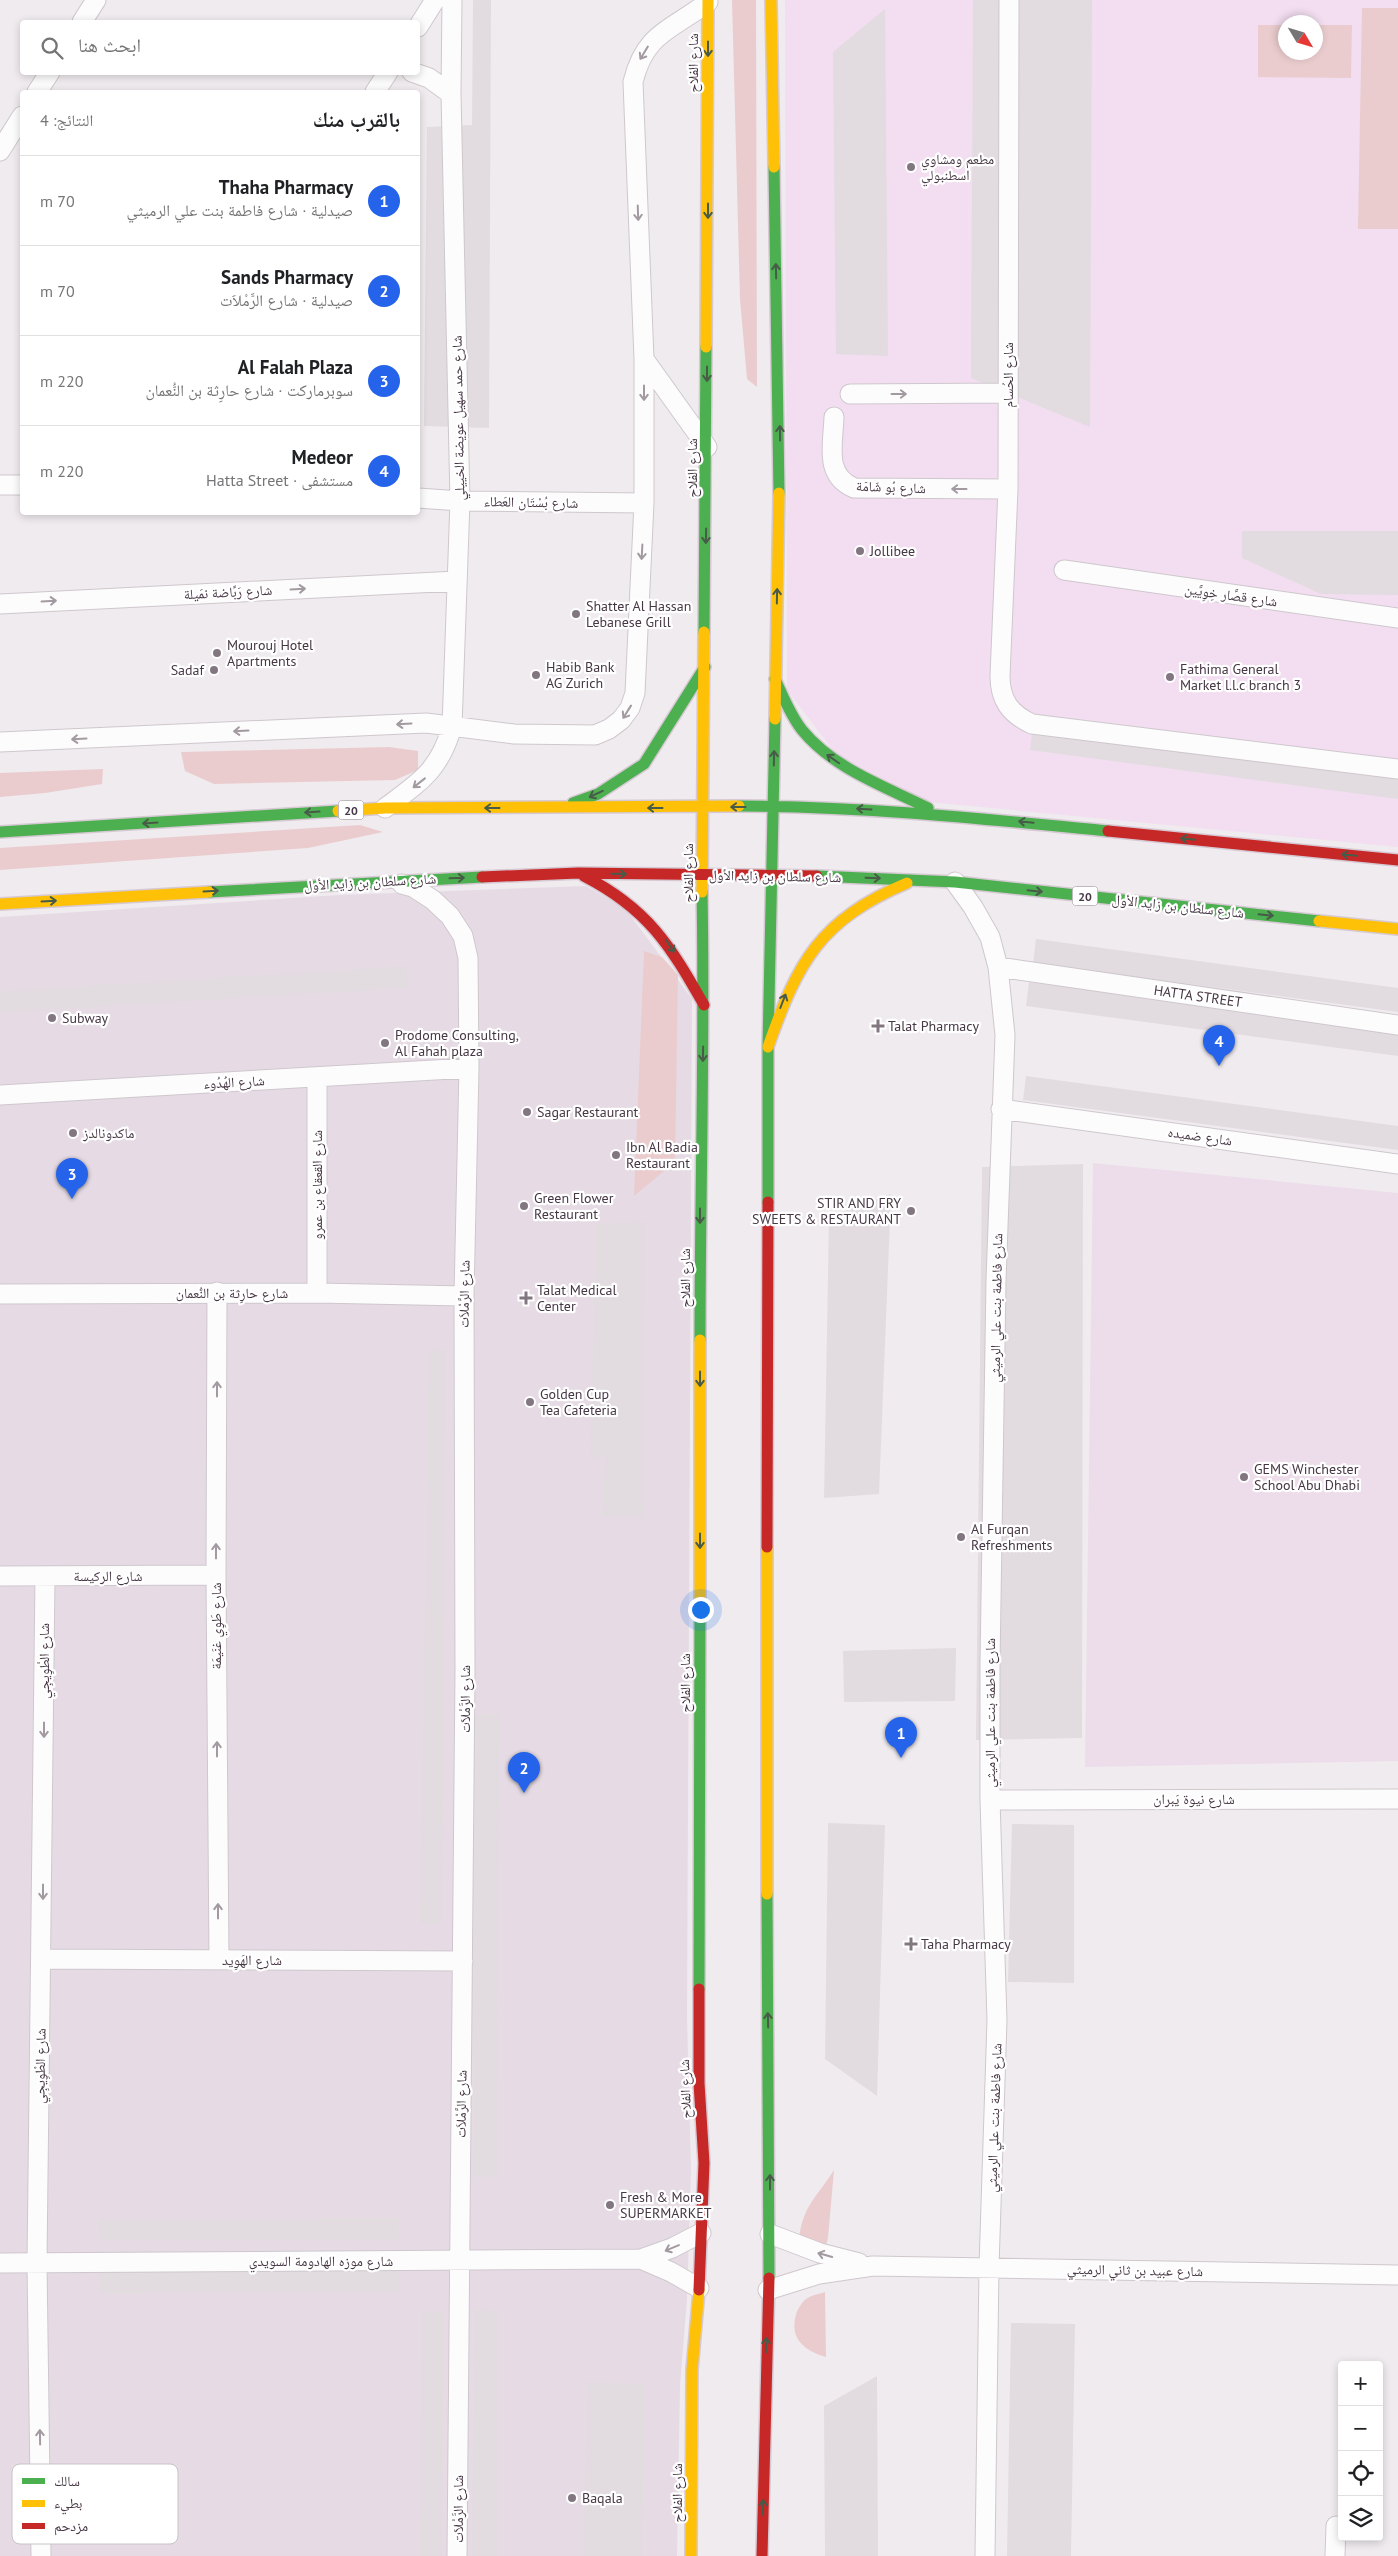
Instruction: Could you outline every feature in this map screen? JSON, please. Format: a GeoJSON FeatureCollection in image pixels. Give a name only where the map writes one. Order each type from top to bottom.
{"type":"FeatureCollection","features":[{"type":"Feature","properties":{"kind":"main road"},"geometry":{"type":"LineString","coordinates":[[762,2556],[770,2234],[768,1047],[780,459],[771,0]]}},
{"type":"Feature","properties":{"kind":"main road","name":"شارع الفلاح"},"geometry":{"type":"LineString","coordinates":[[691,2556],[692,2370],[699,2288],[704,2163],[699,2082],[700,1157],[704,1005],[702,875],[707,447],[708,1]]}},
{"type":"Feature","properties":{"kind":"main road"},"geometry":{"type":"LineString","coordinates":[[559,808],[598,794],[644,764],[705,667]]}},
{"type":"Feature","properties":{"kind":"main road"},"geometry":{"type":"LineString","coordinates":[[775,678],[789,711],[806,735],[827,755],[853,774],[883,785],[938,814]]}},
{"type":"Feature","properties":{"kind":"main road","name":"20"},"geometry":{"type":"LineString","coordinates":[[0,832],[385,808],[816,806],[938,814],[1398,860]]}},
{"type":"Feature","properties":{"kind":"main road"},"geometry":{"type":"LineString","coordinates":[[578,873],[606,886],[630,902],[653,923],[671,947],[704,1005]]}},
{"type":"Feature","properties":{"kind":"main road","name":"شارع سلطان بن زايد الأول"},"geometry":{"type":"LineString","coordinates":[[0,904],[391,881],[578,873],[771,876],[918,879],[954,882],[1398,929]]}},
{"type":"Feature","properties":{"kind":"main road"},"geometry":{"type":"LineString","coordinates":[[768,1047],[784,997],[802,965],[826,932],[853,908],[887,890],[918,879]]}},
{"type":"Feature","properties":{"kind":"street"},"geometry":{"type":"LineString","coordinates":[[83,20],[96,0]]}},
{"type":"Feature","properties":{"kind":"street"},"geometry":{"type":"LineString","coordinates":[[420,24],[435,0]]}},
{"type":"Feature","properties":{"kind":"street","name":"شارع حمد سهيل عويضة الخييلي"},"geometry":{"type":"LineString","coordinates":[[385,808],[424,780],[447,746],[452,727],[460,501],[451,94],[452,0]]}},
{"type":"Feature","properties":{"kind":"street","name":"شارع الحُسام"},"geometry":{"type":"LineString","coordinates":[[1009,0],[1008,489],[1000,688],[1011,711],[1020,719],[1044,725],[1398,769]]}},
{"type":"Feature","properties":{"kind":"street"},"geometry":{"type":"LineString","coordinates":[[0,742],[426,723],[514,734],[580,735],[602,732],[622,720],[630,708],[635,693],[644,503],[644,359],[633,82],[643,52],[653,40],[708,1]]}},
{"type":"Feature","properties":{"kind":"street"},"geometry":{"type":"LineString","coordinates":[[38,90],[48,75]]}},
{"type":"Feature","properties":{"kind":"street"},"geometry":{"type":"LineString","coordinates":[[376,90],[386,75]]}},
{"type":"Feature","properties":{"kind":"street"},"geometry":{"type":"LineString","coordinates":[[420,75],[429,78],[451,94]]}},
{"type":"Feature","properties":{"kind":"street"},"geometry":{"type":"LineString","coordinates":[[0,151],[20,119]]}},
{"type":"Feature","properties":{"kind":"street"},"geometry":{"type":"LineString","coordinates":[[644,359],[707,447]]}},
{"type":"Feature","properties":{"kind":"street"},"geometry":{"type":"LineString","coordinates":[[850,394],[1008,393]]}},
{"type":"Feature","properties":{"kind":"street","name":"شارع بُو شَامَة"},"geometry":{"type":"LineString","coordinates":[[834,417],[833,467],[837,477],[845,484],[854,488],[1008,489]]}},
{"type":"Feature","properties":{"kind":"street"},"geometry":{"type":"LineString","coordinates":[[0,485],[20,485]]}},
{"type":"Feature","properties":{"kind":"street","name":"شارع بُسْتَان العَطاء"},"geometry":{"type":"LineString","coordinates":[[420,498],[460,501],[644,503]]}},
{"type":"Feature","properties":{"kind":"street","name":"شارع قصَّار خِوِيَّين"},"geometry":{"type":"LineString","coordinates":[[1064,570],[1398,618]]}},
{"type":"Feature","properties":{"kind":"street","name":"شارع رَبَّاضة نمَيلة"},"geometry":{"type":"LineString","coordinates":[[0,604],[457,581]]}},
{"type":"Feature","properties":{"kind":"street","name":"شارع الرَّمْلاَت"},"geometry":{"type":"LineString","coordinates":[[391,881],[413,887],[434,900],[450,916],[463,936],[468,958],[469,1068],[464,1296],[465,1671],[457,2556]]}},
{"type":"Feature","properties":{"kind":"street","name":"شارع فاطمة بنت علي الرميثي"},"geometry":{"type":"LineString","coordinates":[[954,882],[973,907],[990,937],[998,967],[1005,1035],[995,1311],[990,1800],[997,2020],[988,2267],[985,2556]]}},
{"type":"Feature","properties":{"kind":"street","name":"HATTA STREET"},"geometry":{"type":"LineString","coordinates":[[998,967],[1398,1025]]}},
{"type":"Feature","properties":{"kind":"street","name":"شارع الهُدُوء"},"geometry":{"type":"LineString","coordinates":[[0,1095],[469,1068]]}},
{"type":"Feature","properties":{"kind":"street","name":"شارع القعقاع بن عمرو"},"geometry":{"type":"LineString","coordinates":[[317,1077],[317,1293]]}},
{"type":"Feature","properties":{"kind":"street","name":"شارع ضميده"},"geometry":{"type":"LineString","coordinates":[[1001,1108],[1398,1164]]}},
{"type":"Feature","properties":{"kind":"street","name":"شارع حارِثة بن النُّعمان"},"geometry":{"type":"LineString","coordinates":[[0,1294],[217,1292],[464,1296]]}},
{"type":"Feature","properties":{"kind":"street","name":"شارع طَوِي غنَيمَة"},"geometry":{"type":"LineString","coordinates":[[217,1292],[216,1575],[219,1960]]}},
{"type":"Feature","properties":{"kind":"street","name":"شارع الركيسة"},"geometry":{"type":"LineString","coordinates":[[0,1576],[216,1575]]}},
{"type":"Feature","properties":{"kind":"street","name":"شارع الطْوِيجِي"},"geometry":{"type":"LineString","coordinates":[[41,2464],[38,2263],[44,1576]]}},
{"type":"Feature","properties":{"kind":"street","name":"شارع نيوة يَبران"},"geometry":{"type":"LineString","coordinates":[[990,1800],[1398,1799]]}},
{"type":"Feature","properties":{"kind":"street","name":"شارع الهَوِيد"},"geometry":{"type":"LineString","coordinates":[[42,1959],[462,1961]]}},
{"type":"Feature","properties":{"kind":"street","name":"شارع موزه الهادومة السويدي"},"geometry":{"type":"LineString","coordinates":[[641,2260],[701,2233]]}},
{"type":"Feature","properties":{"kind":"street","name":"شارع عبيد بن ثاني الرميثي"},"geometry":{"type":"LineString","coordinates":[[770,2234],[820,2253],[873,2266]]}},
{"type":"Feature","properties":{"kind":"street","name":"شارع موزه الهادومة السويدي"},"geometry":{"type":"LineString","coordinates":[[0,2263],[641,2260],[671,2272],[699,2288]]}},
{"type":"Feature","properties":{"kind":"street","name":"شارع عبيد بن ثاني الرميثي"},"geometry":{"type":"LineString","coordinates":[[768,2290],[819,2274],[873,2266],[1398,2275]]}},
{"type":"Feature","properties":{"kind":"street"},"geometry":{"type":"LineString","coordinates":[[1335,2556],[1336,2526]]}},
{"type":"Feature","properties":{"kind":"shaded area"},"geometry":{"type":"Polygon","coordinates":[[[473,0],[491,0],[489,428],[424,426],[427,127],[472,125],[473,0]]]}},
{"type":"Feature","properties":{"kind":"shaded area"},"geometry":{"type":"Polygon","coordinates":[[[732,0],[756,0],[757,387],[747,379],[740,299],[732,0]]]}},
{"type":"Feature","properties":{"kind":"shaded area"},"geometry":{"type":"Polygon","coordinates":[[[785,0],[1398,0],[1398,847],[928,802],[836,754],[787,690],[785,0]]]}},
{"type":"Feature","properties":{"kind":"shaded area"},"geometry":{"type":"Polygon","coordinates":[[[973,0],[1092,0],[1090,427],[971,378],[973,0]]]}},
{"type":"Feature","properties":{"kind":"shaded area"},"geometry":{"type":"Polygon","coordinates":[[[1362,8],[1398,8],[1398,229],[1358,229],[1362,8]]]}},
{"type":"Feature","properties":{"kind":"shaded area"},"geometry":{"type":"Polygon","coordinates":[[[885,9],[888,356],[836,354],[833,52],[885,9]]]}},
{"type":"Feature","properties":{"kind":"shaded area"},"geometry":{"type":"Polygon","coordinates":[[[1258,25],[1278,25],[1278,60],[1323,60],[1323,25],[1352,25],[1351,78],[1258,77],[1258,25]]]}},
{"type":"Feature","properties":{"kind":"shaded area"},"geometry":{"type":"Polygon","coordinates":[[[1242,531],[1398,531],[1398,595],[1321,594],[1242,558],[1242,531]]]}},
{"type":"Feature","properties":{"kind":"shaded area"},"geometry":{"type":"Polygon","coordinates":[[[1033,726],[1398,775],[1398,799],[1030,750],[1033,726]]]}},
{"type":"Feature","properties":{"kind":"shaded area"},"geometry":{"type":"Polygon","coordinates":[[[389,747],[418,751],[418,770],[395,780],[214,784],[185,771],[181,752],[389,747]]]}},
{"type":"Feature","properties":{"kind":"shaded area"},"geometry":{"type":"Polygon","coordinates":[[[103,769],[102,784],[45,793],[0,797],[0,773],[103,769]]]}},
{"type":"Feature","properties":{"kind":"shaded area"},"geometry":{"type":"Polygon","coordinates":[[[360,825],[383,832],[308,848],[0,870],[0,848],[360,825]]]}},
{"type":"Feature","properties":{"kind":"shaded area"},"geometry":{"type":"Polygon","coordinates":[[[586,886],[625,908],[692,999],[687,2017],[691,2169],[687,2299],[680,2385],[677,2556],[0,2556],[0,917],[339,895],[586,886]]]}},
{"type":"Feature","properties":{"kind":"shaded area"},"geometry":{"type":"Polygon","coordinates":[[[1036,939],[1398,988],[1398,1012],[1033,963],[1036,939]]]}},
{"type":"Feature","properties":{"kind":"shaded area"},"geometry":{"type":"Polygon","coordinates":[[[644,951],[662,957],[678,975],[675,1162],[634,1196],[644,951]]]}},
{"type":"Feature","properties":{"kind":"shaded area"},"geometry":{"type":"Polygon","coordinates":[[[407,966],[408,988],[0,1013],[0,991],[407,966]]]}},
{"type":"Feature","properties":{"kind":"shaded area"},"geometry":{"type":"Polygon","coordinates":[[[1029,982],[1398,1032],[1398,1056],[1026,1006],[1029,982]]]}},
{"type":"Feature","properties":{"kind":"shaded area"},"geometry":{"type":"Polygon","coordinates":[[[1026,1076],[1398,1126],[1398,1150],[1023,1100],[1026,1076]]]}},
{"type":"Feature","properties":{"kind":"shaded area","name":"GEMS Winchester School Abu Dhabi"},"geometry":{"type":"Polygon","coordinates":[[[1093,1163],[1398,1193],[1398,1761],[1085,1767],[1093,1163]]]}},
{"type":"Feature","properties":{"kind":"shaded area"},"geometry":{"type":"Polygon","coordinates":[[[1083,1164],[1082,1738],[976,1740],[982,1167],[1083,1164]]]}},
{"type":"Feature","properties":{"kind":"shaded area"},"geometry":{"type":"Polygon","coordinates":[[[891,1194],[879,1494],[824,1498],[829,1217],[891,1194]]]}},
{"type":"Feature","properties":{"kind":"shaded area"},"geometry":{"type":"Polygon","coordinates":[[[646,1221],[644,1518],[602,1516],[606,1457],[590,1459],[596,1224],[646,1221]]]}},
{"type":"Feature","properties":{"kind":"shaded area"},"geometry":{"type":"Polygon","coordinates":[[[429,1349],[446,1350],[442,1924],[420,1924],[429,1349]]]}},
{"type":"Feature","properties":{"kind":"shaded area"},"geometry":{"type":"Polygon","coordinates":[[[956,1648],[955,1701],[844,1702],[843,1651],[956,1648]]]}},
{"type":"Feature","properties":{"kind":"shaded area"},"geometry":{"type":"Polygon","coordinates":[[[476,1714],[499,1714],[497,2177],[473,2177],[476,1714]]]}},
{"type":"Feature","properties":{"kind":"shaded area"},"geometry":{"type":"Polygon","coordinates":[[[828,1823],[885,1825],[877,2096],[825,2059],[828,1823]]]}},
{"type":"Feature","properties":{"kind":"shaded area"},"geometry":{"type":"Polygon","coordinates":[[[1012,1824],[1074,1825],[1074,1983],[1008,1982],[1012,1824]]]}},
{"type":"Feature","properties":{"kind":"shaded area"},"geometry":{"type":"Polygon","coordinates":[[[834,2170],[828,2238],[824,2254],[798,2247],[802,2222],[806,2213],[834,2170]]]}},
{"type":"Feature","properties":{"kind":"shaded area"},"geometry":{"type":"Polygon","coordinates":[[[399,2218],[399,2239],[99,2241],[98,2219],[399,2218]]]}},
{"type":"Feature","properties":{"kind":"shaded area"},"geometry":{"type":"Polygon","coordinates":[[[401,2271],[400,2292],[99,2294],[99,2272],[401,2271]]]}},
{"type":"Feature","properties":{"kind":"shaded area"},"geometry":{"type":"Polygon","coordinates":[[[825,2292],[826,2357],[811,2351],[801,2343],[797,2337],[794,2323],[797,2311],[804,2300],[810,2296],[825,2292]]]}},
{"type":"Feature","properties":{"kind":"shaded area"},"geometry":{"type":"Polygon","coordinates":[[[474,2309],[497,2310],[497,2556],[472,2556],[474,2309]]]}},
{"type":"Feature","properties":{"kind":"shaded area"},"geometry":{"type":"Polygon","coordinates":[[[422,2312],[444,2312],[442,2556],[420,2556],[422,2312]]]}},
{"type":"Feature","properties":{"kind":"shaded area"},"geometry":{"type":"Polygon","coordinates":[[[1011,2323],[1075,2324],[1071,2556],[1007,2556],[1011,2323]]]}},
{"type":"Feature","properties":{"kind":"shaded area"},"geometry":{"type":"Polygon","coordinates":[[[877,2376],[878,2556],[825,2556],[824,2406],[877,2376]]]}},
{"type":"Feature","properties":{"kind":"shaded area"},"geometry":{"type":"Polygon","coordinates":[[[587,2382],[644,2384],[642,2556],[583,2556],[587,2382]]]}},
{"type":"Feature","properties":{"kind":"traffic: fast"},"geometry":{"type":"LineString","coordinates":[[774,167],[779,493]]}},
{"type":"Feature","properties":{"kind":"traffic: fast"},"geometry":{"type":"LineString","coordinates":[[704,632],[706,347]]}},
{"type":"Feature","properties":{"kind":"traffic: fast"},"geometry":{"type":"LineString","coordinates":[[573,803],[598,794],[644,764],[705,667]]}},
{"type":"Feature","properties":{"kind":"traffic: fast"},"geometry":{"type":"LineString","coordinates":[[775,679],[787,705],[802,730],[829,756],[877,784],[928,808]]}},
{"type":"Feature","properties":{"kind":"traffic: fast"},"geometry":{"type":"LineString","coordinates":[[768,1202],[768,1047],[775,719]]}},
{"type":"Feature","properties":{"kind":"traffic: fast"},"geometry":{"type":"LineString","coordinates":[[739,806],[878,811],[1108,831]]}},
{"type":"Feature","properties":{"kind":"traffic: fast"},"geometry":{"type":"LineString","coordinates":[[0,832],[338,811]]}},
{"type":"Feature","properties":{"kind":"traffic: fast"},"geometry":{"type":"LineString","coordinates":[[817,876],[955,882],[1319,921]]}},
{"type":"Feature","properties":{"kind":"traffic: fast"},"geometry":{"type":"LineString","coordinates":[[209,892],[482,877]]}},
{"type":"Feature","properties":{"kind":"traffic: fast"},"geometry":{"type":"LineString","coordinates":[[700,1340],[702,892]]}},
{"type":"Feature","properties":{"kind":"traffic: fast"},"geometry":{"type":"LineString","coordinates":[[699,1989],[700,1604]]}},
{"type":"Feature","properties":{"kind":"traffic: fast"},"geometry":{"type":"LineString","coordinates":[[767,1894],[769,2278]]}},
{"type":"Feature","properties":{"kind":"traffic: slow"},"geometry":{"type":"LineString","coordinates":[[706,347],[708,0]]}},
{"type":"Feature","properties":{"kind":"traffic: slow"},"geometry":{"type":"LineString","coordinates":[[771,0],[774,167]]}},
{"type":"Feature","properties":{"kind":"traffic: slow"},"geometry":{"type":"LineString","coordinates":[[775,719],[779,493]]}},
{"type":"Feature","properties":{"kind":"traffic: slow"},"geometry":{"type":"LineString","coordinates":[[702,892],[704,632]]}},
{"type":"Feature","properties":{"kind":"traffic: slow"},"geometry":{"type":"LineString","coordinates":[[338,811],[385,808],[739,806]]}},
{"type":"Feature","properties":{"kind":"traffic: slow"},"geometry":{"type":"LineString","coordinates":[[768,1047],[790,990],[802,967],[816,947],[833,928],[853,912],[877,897],[907,883]]}},
{"type":"Feature","properties":{"kind":"traffic: slow"},"geometry":{"type":"LineString","coordinates":[[0,904],[209,892]]}},
{"type":"Feature","properties":{"kind":"traffic: slow"},"geometry":{"type":"LineString","coordinates":[[1319,921],[1398,929]]}},
{"type":"Feature","properties":{"kind":"traffic: slow"},"geometry":{"type":"LineString","coordinates":[[700,1340],[700,1604]]}},
{"type":"Feature","properties":{"kind":"traffic: slow"},"geometry":{"type":"LineString","coordinates":[[767,1547],[767,1894]]}},
{"type":"Feature","properties":{"kind":"traffic: slow"},"geometry":{"type":"LineString","coordinates":[[691,2556],[692,2370],[699,2290]]}},
{"type":"Feature","properties":{"kind":"traffic: jam"},"geometry":{"type":"LineString","coordinates":[[1108,831],[1398,860]]}},
{"type":"Feature","properties":{"kind":"traffic: jam"},"geometry":{"type":"LineString","coordinates":[[482,877],[578,873],[817,876]]}},
{"type":"Feature","properties":{"kind":"traffic: jam"},"geometry":{"type":"LineString","coordinates":[[584,876],[625,902],[655,930],[680,964],[704,1005]]}},
{"type":"Feature","properties":{"kind":"traffic: jam"},"geometry":{"type":"LineString","coordinates":[[767,1547],[768,1202]]}},
{"type":"Feature","properties":{"kind":"traffic: jam"},"geometry":{"type":"LineString","coordinates":[[699,1989],[699,2083],[704,2163],[699,2290]]}},
{"type":"Feature","properties":{"kind":"traffic: jam"},"geometry":{"type":"LineString","coordinates":[[762,2556],[769,2278]]}},
{"type":"Feature","properties":{"kind":"place","name":"مطعم ومشاوي اسطنبولي"},"geometry":{"type":"Point","coordinates":[911,167]}},
{"type":"Feature","properties":{"kind":"place","name":"Jollibee"},"geometry":{"type":"Point","coordinates":[860,551]}},
{"type":"Feature","properties":{"kind":"place","name":"Shatter Al Hassan Lebanese Grill"},"geometry":{"type":"Point","coordinates":[576,614]}},
{"type":"Feature","properties":{"kind":"place","name":"Mourouj Hotel Apartments"},"geometry":{"type":"Point","coordinates":[217,653]}},
{"type":"Feature","properties":{"kind":"place","name":"Sadaf"},"geometry":{"type":"Point","coordinates":[214,670]}},
{"type":"Feature","properties":{"kind":"place","name":"Habib Bank AG Zurich"},"geometry":{"type":"Point","coordinates":[536,675]}},
{"type":"Feature","properties":{"kind":"place","name":"Fathima General Market l.l.c branch 3"},"geometry":{"type":"Point","coordinates":[1170,677]}},
{"type":"Feature","properties":{"kind":"place","name":"Subway"},"geometry":{"type":"Point","coordinates":[52,1018]}},
{"type":"Feature","properties":{"kind":"place","name":"Talat Pharmacy"},"geometry":{"type":"Point","coordinates":[878,1026]}},
{"type":"Feature","properties":{"kind":"place","name":"Prodome Consulting, Al Fahah plaza"},"geometry":{"type":"Point","coordinates":[385,1043]}},
{"type":"Feature","properties":{"kind":"place","name":"Medeor"},"geometry":{"type":"Point","coordinates":[1219,1066]}},
{"type":"Feature","properties":{"kind":"place","name":"Sagar Restaurant"},"geometry":{"type":"Point","coordinates":[527,1112]}},
{"type":"Feature","properties":{"kind":"place","name":"ماكدونالدز"},"geometry":{"type":"Point","coordinates":[73,1133]}},
{"type":"Feature","properties":{"kind":"place","name":"Ibn Al Badia Restaurant"},"geometry":{"type":"Point","coordinates":[616,1155]}},
{"type":"Feature","properties":{"kind":"place","name":"Al Falah Plaza"},"geometry":{"type":"Point","coordinates":[72,1199]}},
{"type":"Feature","properties":{"kind":"place","name":"Green Flower Restaurant"},"geometry":{"type":"Point","coordinates":[524,1206]}},
{"type":"Feature","properties":{"kind":"place","name":"STIR AND FRY SWEETS & RESTAURANT"},"geometry":{"type":"Point","coordinates":[911,1211]}},
{"type":"Feature","properties":{"kind":"place","name":"Talat Medical Center"},"geometry":{"type":"Point","coordinates":[526,1298]}},
{"type":"Feature","properties":{"kind":"place","name":"Golden Cup Tea Cafeteria"},"geometry":{"type":"Point","coordinates":[530,1402]}},
{"type":"Feature","properties":{"kind":"place","name":"GEMS Winchester School Abu Dhabi"},"geometry":{"type":"Point","coordinates":[1244,1477]}},
{"type":"Feature","properties":{"kind":"place","name":"Al Furqan Refreshments"},"geometry":{"type":"Point","coordinates":[961,1537]}},
{"type":"Feature","properties":{"kind":"place","name":"Thaha Pharmacy"},"geometry":{"type":"Point","coordinates":[901,1758]}},
{"type":"Feature","properties":{"kind":"place","name":"Sands Pharmacy"},"geometry":{"type":"Point","coordinates":[524,1793]}},
{"type":"Feature","properties":{"kind":"place","name":"Taha Pharmacy"},"geometry":{"type":"Point","coordinates":[911,1944]}},
{"type":"Feature","properties":{"kind":"place","name":"Fresh & More SUPERMARKET"},"geometry":{"type":"Point","coordinates":[610,2205]}},
{"type":"Feature","properties":{"kind":"place","name":"Baqala"},"geometry":{"type":"Point","coordinates":[572,2498]}}]}
